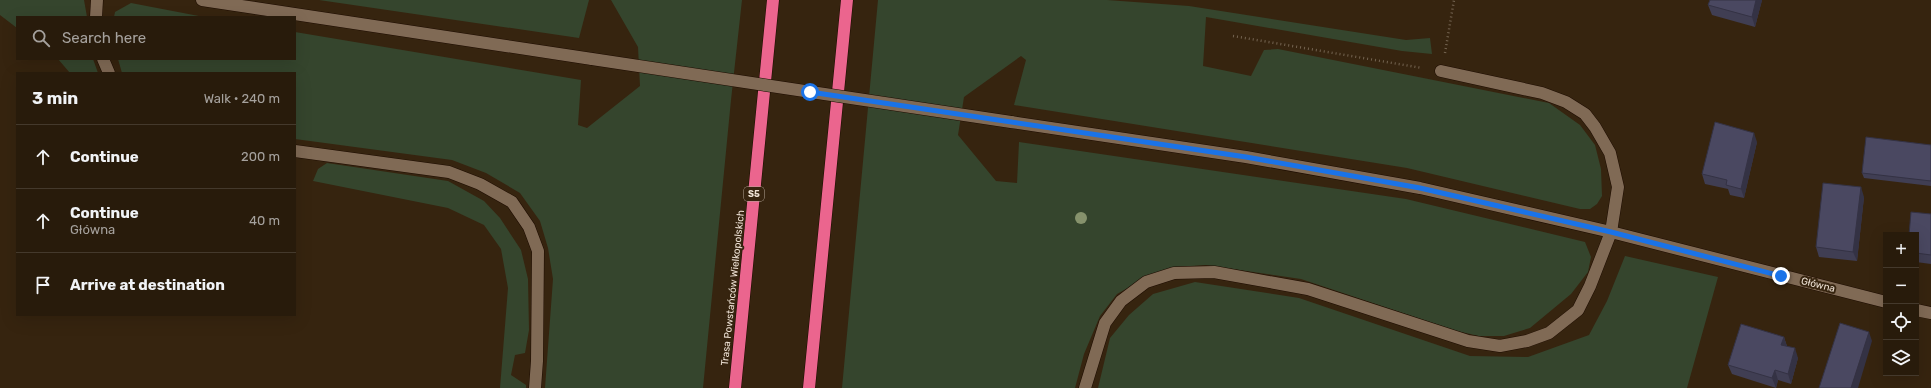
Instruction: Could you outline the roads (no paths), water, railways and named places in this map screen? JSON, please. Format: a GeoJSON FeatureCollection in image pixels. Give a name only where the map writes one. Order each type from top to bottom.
{"type":"FeatureCollection","features":[{"type":"Feature","properties":{"kind":"highway","name":"Trasa Powstańców Wielkopolskich"},"geometry":{"type":"LineString","coordinates":[[735,388],[773,0]]}},
{"type":"Feature","properties":{"kind":"highway"},"geometry":{"type":"LineString","coordinates":[[810,388],[847,0]]}},
{"type":"Feature","properties":{"kind":"street"},"geometry":{"type":"LineString","coordinates":[[96,16],[97,0]]}},
{"type":"Feature","properties":{"kind":"street","name":"Główna"},"geometry":{"type":"LineString","coordinates":[[202,0],[1246,157],[1412,186],[1611,232],[1883,301]]}},
{"type":"Feature","properties":{"kind":"street"},"geometry":{"type":"LineString","coordinates":[[103,60],[109,72]]}},
{"type":"Feature","properties":{"kind":"street"},"geometry":{"type":"LineString","coordinates":[[1086,388],[1105,324],[1121,301],[1146,282],[1174,273],[1214,272],[1308,289],[1468,342],[1500,346],[1527,341],[1549,334],[1578,310],[1590,286],[1611,232],[1618,187],[1610,153],[1585,114],[1566,102],[1542,93],[1441,71]]}},
{"type":"Feature","properties":{"kind":"street"},"geometry":{"type":"LineString","coordinates":[[296,152],[449,172],[480,184],[512,202],[529,227],[538,251],[537,360],[535,388]]}},
{"type":"Feature","properties":{"kind":"street"},"geometry":{"type":"LineString","coordinates":[[1919,311],[1931,313]]}}]}
